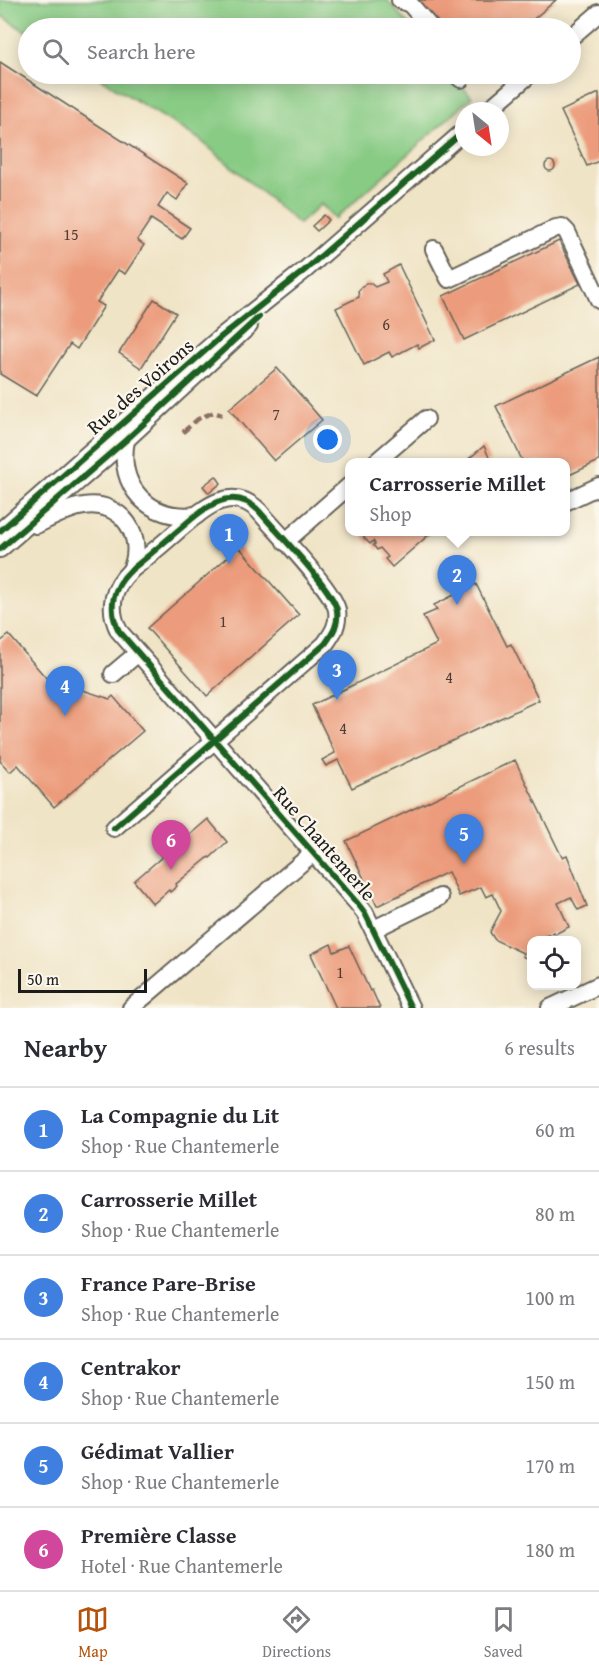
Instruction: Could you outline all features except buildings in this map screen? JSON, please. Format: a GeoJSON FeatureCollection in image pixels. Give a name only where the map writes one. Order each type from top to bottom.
{"type":"FeatureCollection","features":[{"type":"Feature","properties":{"kind":"street"},"geometry":{"type":"LineString","coordinates":[[398,0],[412,18]]}},
{"type":"Feature","properties":{"kind":"street"},"geometry":{"type":"LineString","coordinates":[[398,0],[410,4],[422,18]]}},
{"type":"Feature","properties":{"kind":"street"},"geometry":{"type":"LineString","coordinates":[[581,29],[599,13]]}},
{"type":"Feature","properties":{"kind":"street"},"geometry":{"type":"LineString","coordinates":[[497,102],[518,84]]}},
{"type":"Feature","properties":{"kind":"street","name":"Rue des Voirons"},"geometry":{"type":"LineString","coordinates":[[0,531],[222,336],[305,270],[455,139]]}},
{"type":"Feature","properties":{"kind":"street"},"geometry":{"type":"LineString","coordinates":[[434,249],[449,279],[562,227],[567,232],[599,300]]}},
{"type":"Feature","properties":{"kind":"street","name":"Rue des Voirons"},"geometry":{"type":"LineString","coordinates":[[0,549],[126,440],[231,344],[305,270]]}},
{"type":"Feature","properties":{"kind":"street"},"geometry":{"type":"LineString","coordinates":[[381,458],[426,419]]}},
{"type":"Feature","properties":{"kind":"street","name":"Rue Chantemerle"},"geometry":{"type":"LineString","coordinates":[[126,440],[124,451],[126,472],[130,483],[140,497],[154,508],[171,514],[197,514]]}},
{"type":"Feature","properties":{"kind":"street"},"geometry":{"type":"LineString","coordinates":[[570,500],[599,486]]}},
{"type":"Feature","properties":{"kind":"street"},"geometry":{"type":"LineString","coordinates":[[285,542],[345,490]]}},
{"type":"Feature","properties":{"kind":"street","name":"Rue Chantemerle"},"geometry":{"type":"LineString","coordinates":[[114,828],[215,742],[326,644],[336,628],[337,611],[333,598],[259,511],[243,500],[225,500],[197,514],[124,577],[116,590],[112,610],[119,631],[215,742],[358,904],[374,929],[411,1008]]}},
{"type":"Feature","properties":{"kind":"street","name":"Rue Chantemerle"},"geometry":{"type":"LineString","coordinates":[[19,533],[72,509],[92,505],[103,506],[122,517],[134,534],[136,556],[131,570]]}},
{"type":"Feature","properties":{"kind":"street"},"geometry":{"type":"LineString","coordinates":[[113,674],[138,653]]}},
{"type":"Feature","properties":{"kind":"street"},"geometry":{"type":"LineString","coordinates":[[131,1008],[313,853]]}},
{"type":"Feature","properties":{"kind":"street"},"geometry":{"type":"LineString","coordinates":[[374,929],[440,897]]}},
{"type":"Feature","properties":{"kind":"street"},"geometry":{"type":"LineString","coordinates":[[550,1008],[572,1003],[599,985]]}},
{"type":"Feature","properties":{"kind":"green space"},"geometry":{"type":"Polygon","coordinates":[[[0,0],[387,0],[403,18],[18,18],[18,27],[0,15],[0,0]]]}},
{"type":"Feature","properties":{"kind":"green space"},"geometry":{"type":"Polygon","coordinates":[[[109,84],[460,84],[472,97],[466,102],[455,102],[455,112],[335,219],[321,204],[299,224],[199,139],[109,84]]]}},
{"type":"Feature","properties":{"kind":"marked path"},"geometry":{"type":"LineString","coordinates":[[183,432],[198,419],[214,412],[222,415]]}},
{"type":"Feature","properties":{"kind":"cycle path"},"geometry":{"type":"LineString","coordinates":[[0,531],[222,336],[305,270],[455,139]]}},
{"type":"Feature","properties":{"kind":"cycle path"},"geometry":{"type":"LineString","coordinates":[[0,549],[126,440],[259,317]]}},
{"type":"Feature","properties":{"kind":"cycle path"},"geometry":{"type":"LineString","coordinates":[[114,828],[325,644],[335,628],[337,610],[325,588],[259,511],[248,503],[237,499],[226,500],[204,509],[131,570],[116,591],[113,606],[115,622],[119,631],[358,904],[365,913],[411,1008]]}},
{"type":"Feature","properties":{"kind":"place","name":"La Compagnie du Lit"},"geometry":{"type":"Point","coordinates":[229,564]}},
{"type":"Feature","properties":{"kind":"place","name":"Carrosserie Millet"},"geometry":{"type":"Point","coordinates":[457,605]}},
{"type":"Feature","properties":{"kind":"place","name":"France Pare-Brise"},"geometry":{"type":"Point","coordinates":[337,700]}},
{"type":"Feature","properties":{"kind":"place","name":"Centrakor"},"geometry":{"type":"Point","coordinates":[65,716]}},
{"type":"Feature","properties":{"kind":"place","name":"Gédimat Vallier"},"geometry":{"type":"Point","coordinates":[464,864]}},
{"type":"Feature","properties":{"kind":"place","name":"Première Classe"},"geometry":{"type":"Point","coordinates":[171,870]}}]}
